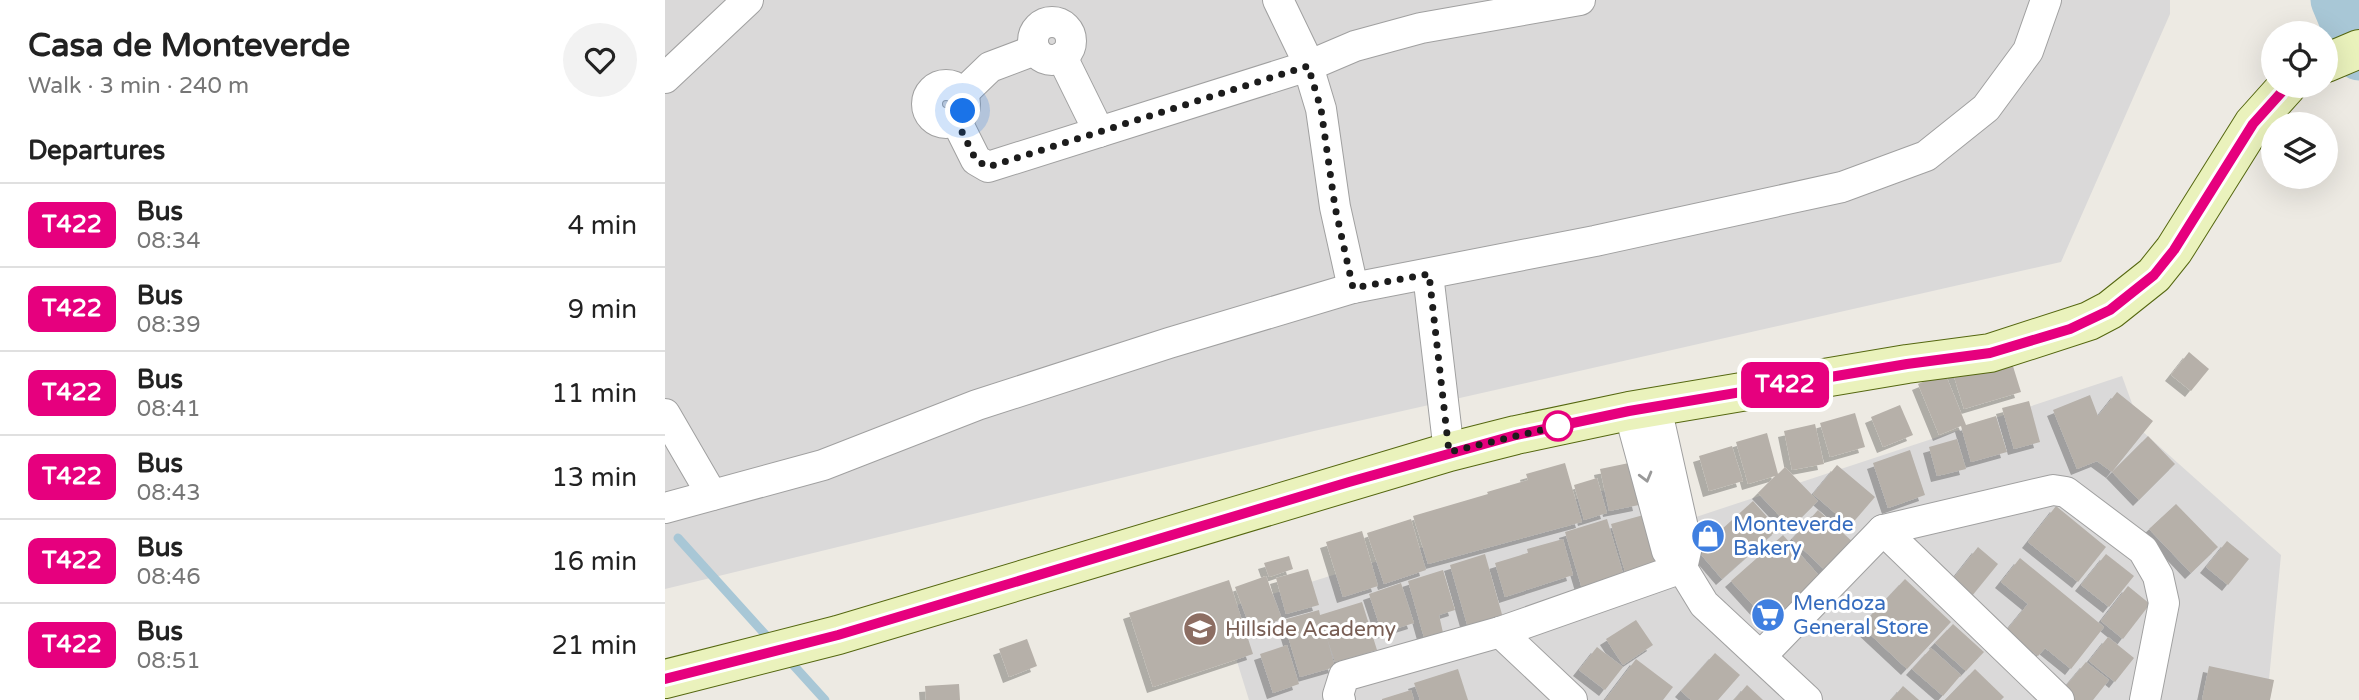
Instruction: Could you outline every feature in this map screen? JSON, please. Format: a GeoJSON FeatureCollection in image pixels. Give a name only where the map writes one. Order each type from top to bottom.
{"type":"FeatureCollection","features":[{"type":"Feature","properties":{"kind":"main road"},"geometry":{"type":"LineString","coordinates":[[2338,58],[2359,49]]}},
{"type":"Feature","properties":{"kind":"main road"},"geometry":{"type":"LineString","coordinates":[[665,679],[838,635],[1449,452],[1516,435],[1643,409],[1907,364],[1990,353],[2089,321],[2110,310],[2154,275],[2174,250],[2253,124],[2275,98]]}},
{"type":"Feature","properties":{"kind":"street"},"geometry":{"type":"LineString","coordinates":[[665,78],[748,0]]}},
{"type":"Feature","properties":{"kind":"street"},"geometry":{"type":"LineString","coordinates":[[1278,0],[1308,66],[1321,109],[1335,207],[1353,288]]}},
{"type":"Feature","properties":{"kind":"street"},"geometry":{"type":"LineString","coordinates":[[1099,132],[1049,54],[990,66],[959,107],[976,160],[988,167],[1099,132],[1308,66],[1355,46],[1421,28],[1580,0]]}},
{"type":"Feature","properties":{"kind":"street"},"geometry":{"type":"LineString","coordinates":[[665,508],[823,465],[977,405],[1156,347],[1353,288],[1595,241],[1842,187],[1926,156],[1986,108],[2028,51],[2046,0]]}},
{"type":"Feature","properties":{"kind":"street"},"geometry":{"type":"LineString","coordinates":[[1429,274],[1449,452]]}},
{"type":"Feature","properties":{"kind":"street"},"geometry":{"type":"LineString","coordinates":[[1643,409],[1687,546],[1682,568],[1704,604],[1807,700]]}},
{"type":"Feature","properties":{"kind":"street"},"geometry":{"type":"LineString","coordinates":[[665,414],[712,495]]}},
{"type":"Feature","properties":{"kind":"street"},"geometry":{"type":"LineString","coordinates":[[1761,656],[1883,530],[2053,490],[2066,492],[2143,550],[2158,576],[2164,603],[2145,700]]}},
{"type":"Feature","properties":{"kind":"street"},"geometry":{"type":"LineString","coordinates":[[1883,530],[2059,700]]}},
{"type":"Feature","properties":{"kind":"street"},"geometry":{"type":"LineString","coordinates":[[1340,700],[1338,695],[1344,676],[1500,632],[1682,568]]}},
{"type":"Feature","properties":{"kind":"street"},"geometry":{"type":"LineString","coordinates":[[1500,632],[1572,700]]}},
{"type":"Feature","properties":{"kind":"shaded area"},"geometry":{"type":"Polygon","coordinates":[[[665,0],[2170,0],[2170,14],[2061,262],[1314,431],[665,589],[665,0]]]}},
{"type":"Feature","properties":{"kind":"shaded area"},"geometry":{"type":"Polygon","coordinates":[[[2122,376],[2142,431],[2281,555],[2267,700],[1249,700],[1221,610],[1682,466],[1693,518],[2122,376]]]}},
{"type":"Feature","properties":{"kind":"building"},"geometry":{"type":"Polygon","coordinates":[[[2007,347],[2021,392],[1964,409],[1950,364],[2007,347]]]}},
{"type":"Feature","properties":{"kind":"building"},"geometry":{"type":"Polygon","coordinates":[[[2189,352],[2209,369],[2191,391],[2171,375],[2189,352]]]}},
{"type":"Feature","properties":{"kind":"building"},"geometry":{"type":"Polygon","coordinates":[[[1945,373],[1966,425],[1996,416],[2007,452],[1971,462],[1961,426],[1939,435],[1918,384],[1945,373]]]}},
{"type":"Feature","properties":{"kind":"building"},"geometry":{"type":"Polygon","coordinates":[[[2117,392],[2153,421],[2112,472],[2097,461],[2077,469],[2053,410],[2090,395],[2098,416],[2117,392]]]}},
{"type":"Feature","properties":{"kind":"building"},"geometry":{"type":"Polygon","coordinates":[[[2029,401],[2040,442],[2014,449],[2002,408],[2029,401]]]}},
{"type":"Feature","properties":{"kind":"building"},"geometry":{"type":"Polygon","coordinates":[[[1900,405],[1913,435],[1883,447],[1871,417],[1900,405]]]}},
{"type":"Feature","properties":{"kind":"building"},"geometry":{"type":"Polygon","coordinates":[[[1855,413],[1865,447],[1830,457],[1820,423],[1855,413]]]}},
{"type":"Feature","properties":{"kind":"building"},"geometry":{"type":"Polygon","coordinates":[[[1815,424],[1824,464],[1792,470],[1784,431],[1815,424]]]}},
{"type":"Feature","properties":{"kind":"building"},"geometry":{"type":"Polygon","coordinates":[[[1767,433],[1778,474],[1785,467],[1818,501],[1791,528],[1758,493],[1775,476],[1748,484],[1736,442],[1767,433]]]}},
{"type":"Feature","properties":{"kind":"building"},"geometry":{"type":"Polygon","coordinates":[[[2148,436],[2175,464],[2139,500],[2112,472],[2148,436]]]}},
{"type":"Feature","properties":{"kind":"building"},"geometry":{"type":"Polygon","coordinates":[[[1957,439],[1966,469],[1937,476],[1929,447],[1957,439]]]}},
{"type":"Feature","properties":{"kind":"building"},"geometry":{"type":"Polygon","coordinates":[[[1732,446],[1743,481],[1709,491],[1699,456],[1732,446]]]}},
{"type":"Feature","properties":{"kind":"building"},"geometry":{"type":"Polygon","coordinates":[[[1910,450],[1925,495],[1888,508],[1873,463],[1910,450]]]}},
{"type":"Feature","properties":{"kind":"building"},"geometry":{"type":"Polygon","coordinates":[[[1565,463],[1582,522],[1428,564],[1413,516],[1488,494],[1487,492],[1528,480],[1526,474],[1565,463]]]}},
{"type":"Feature","properties":{"kind":"building"},"geometry":{"type":"Polygon","coordinates":[[[1629,463],[1639,505],[1609,511],[1600,469],[1629,463]]]}},
{"type":"Feature","properties":{"kind":"building"},"geometry":{"type":"Polygon","coordinates":[[[1837,465],[1875,497],[1850,526],[1813,494],[1837,465]]]}},
{"type":"Feature","properties":{"kind":"building"},"geometry":{"type":"Polygon","coordinates":[[[1597,478],[1607,513],[1584,520],[1574,485],[1597,478]]]}},
{"type":"Feature","properties":{"kind":"building"},"geometry":{"type":"Polygon","coordinates":[[[1753,501],[1778,529],[1722,579],[1698,551],[1753,501]]]}},
{"type":"Feature","properties":{"kind":"building"},"geometry":{"type":"Polygon","coordinates":[[[2176,504],[2218,547],[2191,573],[2149,529],[2176,504]]]}},
{"type":"Feature","properties":{"kind":"building"},"geometry":{"type":"Polygon","coordinates":[[[2056,506],[2106,547],[2078,582],[2028,542],[2056,506]]]}},
{"type":"Feature","properties":{"kind":"building"},"geometry":{"type":"Polygon","coordinates":[[[1818,510],[1855,544],[1828,573],[1792,539],[1818,510]]]}},
{"type":"Feature","properties":{"kind":"building"},"geometry":{"type":"Polygon","coordinates":[[[1647,514],[1661,566],[1626,575],[1611,524],[1647,514]]]}},
{"type":"Feature","properties":{"kind":"building"},"geometry":{"type":"Polygon","coordinates":[[[1411,519],[1426,570],[1384,584],[1367,533],[1411,519]]]}},
{"type":"Feature","properties":{"kind":"building"},"geometry":{"type":"Polygon","coordinates":[[[1607,519],[1625,580],[1583,592],[1565,532],[1607,519]]]}},
{"type":"Feature","properties":{"kind":"building"},"geometry":{"type":"Polygon","coordinates":[[[1362,531],[1378,586],[1343,597],[1326,542],[1362,531]]]}},
{"type":"Feature","properties":{"kind":"building"},"geometry":{"type":"Polygon","coordinates":[[[1783,535],[1822,579],[1771,625],[1731,581],[1783,535]]]}},
{"type":"Feature","properties":{"kind":"building"},"geometry":{"type":"Polygon","coordinates":[[[1563,539],[1573,575],[1505,597],[1495,563],[1528,553],[1527,549],[1563,539]]]}},
{"type":"Feature","properties":{"kind":"building"},"geometry":{"type":"Polygon","coordinates":[[[2227,541],[2249,559],[2228,585],[2206,567],[2227,541]]]}},
{"type":"Feature","properties":{"kind":"building"},"geometry":{"type":"Polygon","coordinates":[[[1978,547],[1998,564],[1972,596],[1952,580],[1978,547]]]}},
{"type":"Feature","properties":{"kind":"building"},"geometry":{"type":"Polygon","coordinates":[[[1485,554],[1503,618],[1468,628],[1450,565],[1485,554]]]}},
{"type":"Feature","properties":{"kind":"building"},"geometry":{"type":"Polygon","coordinates":[[[2106,554],[2134,576],[2109,607],[2081,585],[2106,554]]]}},
{"type":"Feature","properties":{"kind":"building"},"geometry":{"type":"Polygon","coordinates":[[[1289,556],[1293,569],[1269,577],[1264,563],[1289,556]]]}},
{"type":"Feature","properties":{"kind":"building"},"geometry":{"type":"Polygon","coordinates":[[[2020,558],[2104,627],[2071,669],[2045,648],[2038,656],[2006,631],[2028,604],[2001,582],[2020,558]]]}},
{"type":"Feature","properties":{"kind":"building"},"geometry":{"type":"Polygon","coordinates":[[[1308,569],[1319,605],[1286,614],[1276,578],[1308,569]]]}},
{"type":"Feature","properties":{"kind":"building"},"geometry":{"type":"Polygon","coordinates":[[[1443,570],[1455,610],[1439,615],[1444,637],[1425,641],[1408,581],[1443,570]]]}},
{"type":"Feature","properties":{"kind":"building"},"geometry":{"type":"Polygon","coordinates":[[[1266,576],[1282,619],[1251,630],[1235,587],[1266,576]]]}},
{"type":"Feature","properties":{"kind":"building"},"geometry":{"type":"Polygon","coordinates":[[[1905,579],[1951,622],[1907,669],[1861,626],[1905,579]]]}},
{"type":"Feature","properties":{"kind":"building"},"geometry":{"type":"Polygon","coordinates":[[[1229,580],[1253,654],[1153,687],[1129,613],[1229,580]]]}},
{"type":"Feature","properties":{"kind":"building"},"geometry":{"type":"Polygon","coordinates":[[[1401,583],[1414,623],[1382,633],[1369,594],[1401,583]]]}},
{"type":"Feature","properties":{"kind":"building"},"geometry":{"type":"Polygon","coordinates":[[[2128,586],[2150,604],[2123,639],[2101,621],[2128,586]]]}},
{"type":"Feature","properties":{"kind":"building"},"geometry":{"type":"Polygon","coordinates":[[[1362,602],[1377,650],[1335,662],[1327,638],[1335,667],[1300,677],[1283,620],[1319,610],[1320,615],[1362,602]]]}},
{"type":"Feature","properties":{"kind":"building"},"geometry":{"type":"Polygon","coordinates":[[[1636,620],[1653,645],[1623,665],[1606,639],[1636,620]]]}},
{"type":"Feature","properties":{"kind":"building"},"geometry":{"type":"Polygon","coordinates":[[[1953,624],[1984,652],[1966,671],[1935,643],[1953,624]]]}},
{"type":"Feature","properties":{"kind":"building"},"geometry":{"type":"Polygon","coordinates":[[[2108,637],[2134,658],[2115,682],[2089,661],[2108,637]]]}},
{"type":"Feature","properties":{"kind":"building"},"geometry":{"type":"Polygon","coordinates":[[[1027,639],[1037,666],[1009,677],[999,649],[1027,639]]]}},
{"type":"Feature","properties":{"kind":"building"},"geometry":{"type":"Polygon","coordinates":[[[1287,645],[1299,684],[1273,693],[1260,654],[1287,645]]]}},
{"type":"Feature","properties":{"kind":"building"},"geometry":{"type":"Polygon","coordinates":[[[1597,647],[1623,667],[1605,690],[1579,670],[1597,647]]]}},
{"type":"Feature","properties":{"kind":"building"},"geometry":{"type":"Polygon","coordinates":[[[1931,648],[1961,675],[1943,696],[1912,669],[1931,648]]]}},
{"type":"Feature","properties":{"kind":"building"},"geometry":{"type":"Polygon","coordinates":[[[1715,653],[1740,675],[1718,700],[1691,700],[1681,691],[1715,653]]]}},
{"type":"Feature","properties":{"kind":"building"},"geometry":{"type":"Polygon","coordinates":[[[1636,659],[1673,687],[1663,700],[1605,700],[1636,659]]]}},
{"type":"Feature","properties":{"kind":"building"},"geometry":{"type":"Polygon","coordinates":[[[2086,662],[2109,680],[2093,700],[2069,700],[2060,693],[2086,662]]]}},
{"type":"Feature","properties":{"kind":"building"},"geometry":{"type":"Polygon","coordinates":[[[2209,666],[2274,680],[2270,700],[2202,700],[2209,666]]]}},
{"type":"Feature","properties":{"kind":"building"},"geometry":{"type":"Polygon","coordinates":[[[1458,669],[1468,700],[1420,700],[1414,683],[1458,669]]]}},
{"type":"Feature","properties":{"kind":"building"},"geometry":{"type":"Polygon","coordinates":[[[1975,669],[2004,697],[2001,700],[1945,700],[1975,669]]]}},
{"type":"Feature","properties":{"kind":"building"},"geometry":{"type":"Polygon","coordinates":[[[959,684],[960,700],[926,700],[925,686],[959,684]]]}},
{"type":"Feature","properties":{"kind":"building"},"geometry":{"type":"Polygon","coordinates":[[[1747,685],[1763,700],[1734,700],[1747,685]]]}},
{"type":"Feature","properties":{"kind":"building"},"geometry":{"type":"Polygon","coordinates":[[[1903,686],[1919,700],[1891,700],[1903,686]]]}},
{"type":"Feature","properties":{"kind":"building"},"geometry":{"type":"Polygon","coordinates":[[[1411,690],[1414,700],[1382,700],[1382,699],[1411,690]]]}},
{"type":"Feature","properties":{"kind":"waterway"},"geometry":{"type":"LineString","coordinates":[[2336,0],[2359,55]]}},
{"type":"Feature","properties":{"kind":"waterway"},"geometry":{"type":"LineString","coordinates":[[678,538],[772,642]]}},
{"type":"Feature","properties":{"kind":"waterway"},"geometry":{"type":"LineString","coordinates":[[786,657],[825,700]]}},
{"type":"Feature","properties":{"kind":"bus line","name":"T422"},"geometry":{"type":"LineString","coordinates":[[665,679],[838,635],[1449,452],[1516,435],[1629,411],[1907,364],[1990,353],[2070,329],[2110,310],[2154,275],[2174,250],[2253,124],[2275,98]]}},
{"type":"Feature","properties":{"kind":"place","name":"Monteverde Bakery"},"geometry":{"type":"Point","coordinates":[1708,536]}},
{"type":"Feature","properties":{"kind":"place","name":"Mendoza General Store"},"geometry":{"type":"Point","coordinates":[1768,615]}},
{"type":"Feature","properties":{"kind":"place","name":"Hillside Academy"},"geometry":{"type":"Point","coordinates":[1200,629]}},
{"type":"Feature","properties":{"kind":"route"},"geometry":{"type":"LineString","coordinates":[[963,111],[956,120],[976,160],[988,167],[1308,66],[1321,109],[1335,207],[1353,288],[1429,274],[1449,452],[1558,426]]}}]}
